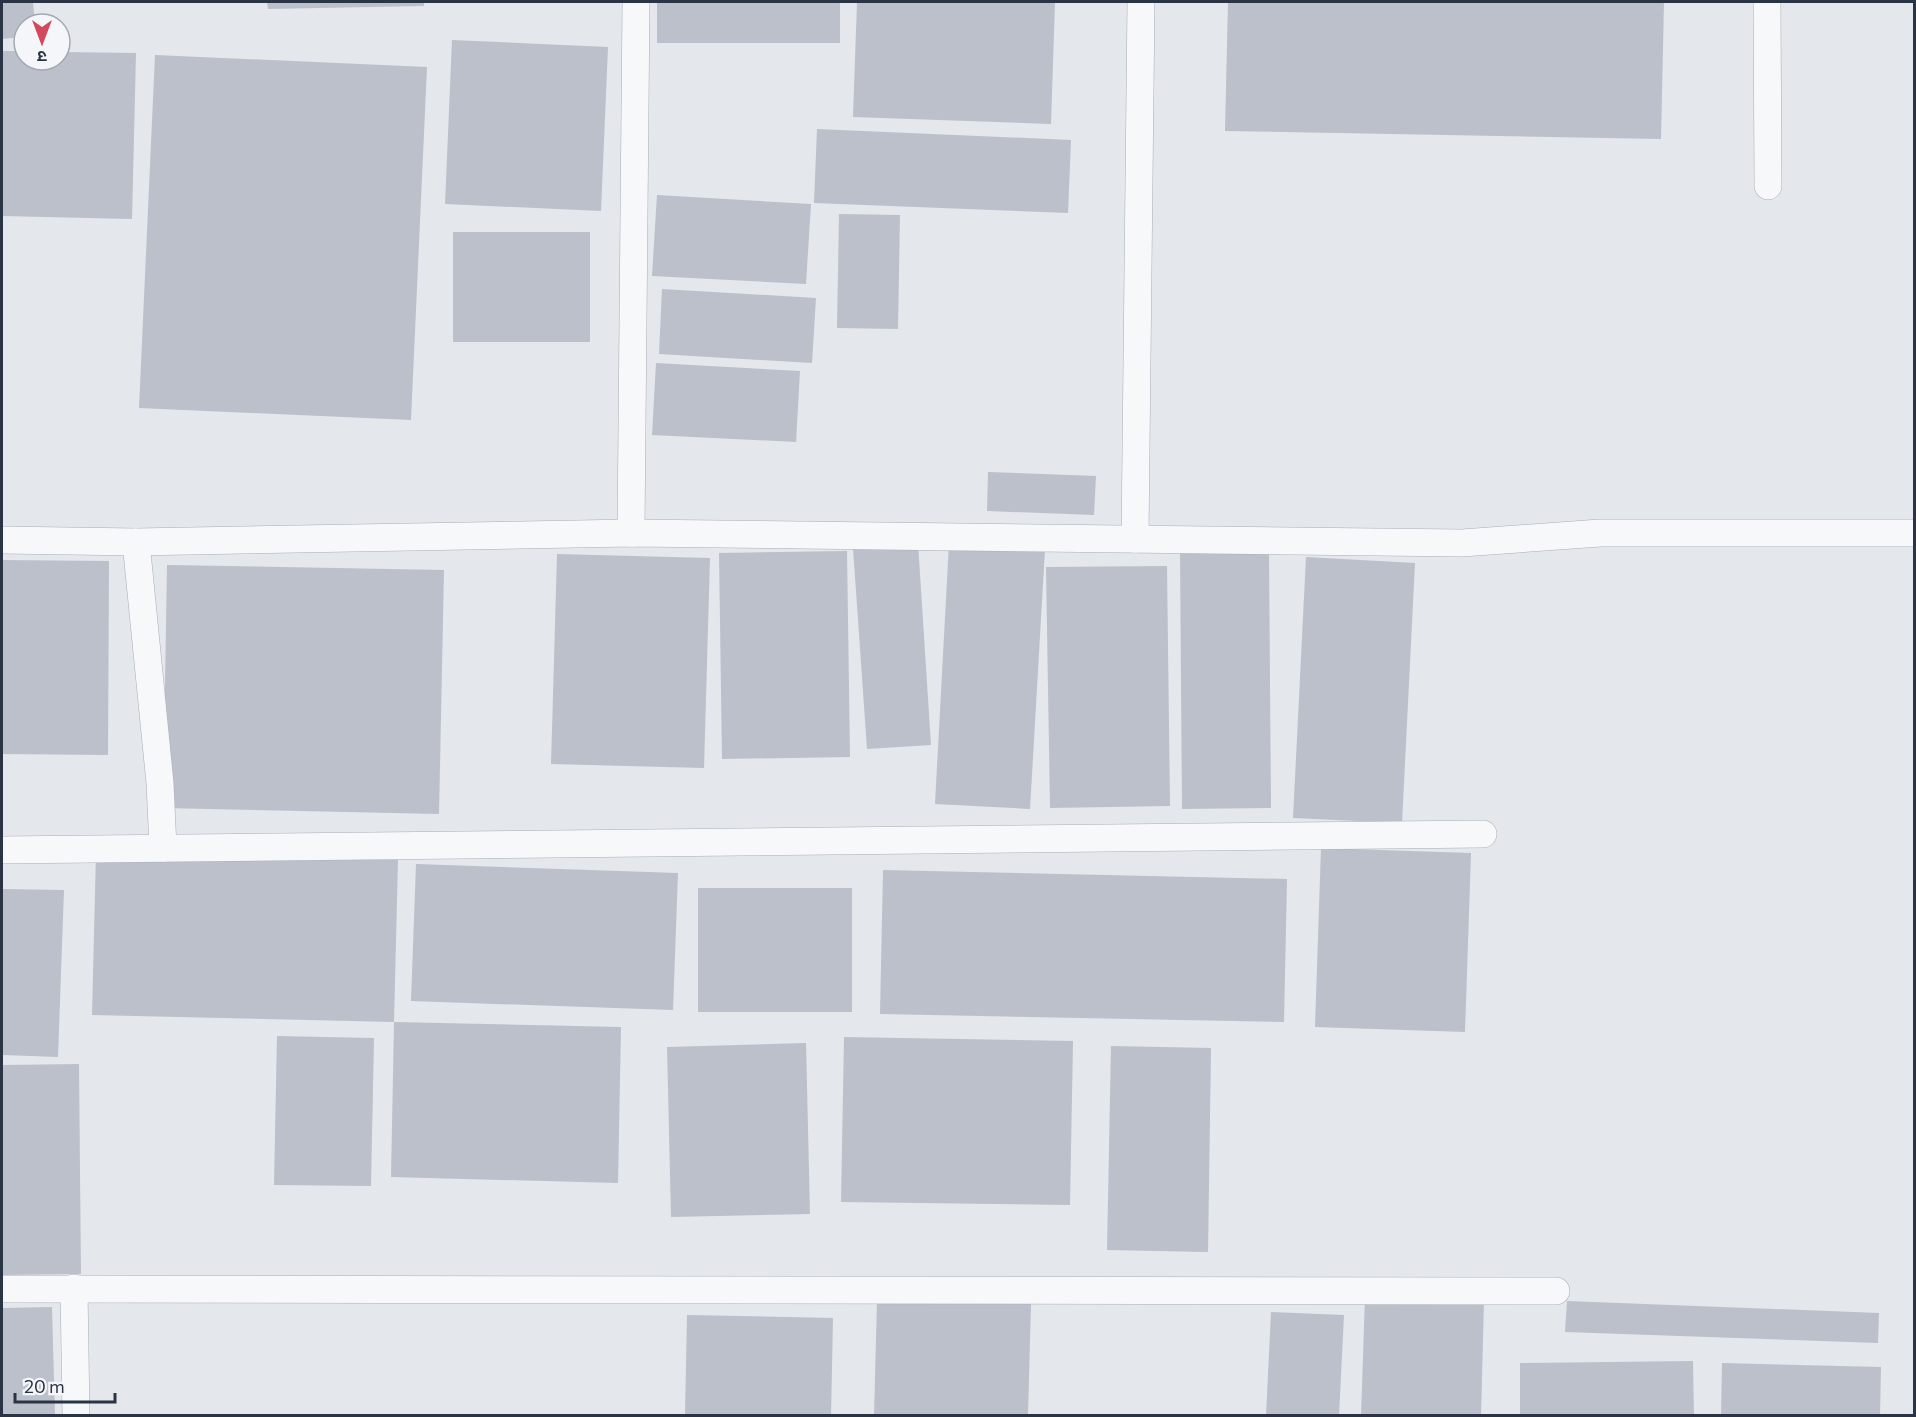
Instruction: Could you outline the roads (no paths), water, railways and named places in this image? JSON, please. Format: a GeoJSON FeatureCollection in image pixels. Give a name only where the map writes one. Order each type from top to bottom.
{"type":"FeatureCollection","features":[{"type":"Feature","properties":{"kind":"street"},"geometry":{"type":"LineString","coordinates":[[631,533],[636,2]]}},
{"type":"Feature","properties":{"kind":"street"},"geometry":{"type":"LineString","coordinates":[[1136,539],[1141,2]]}},
{"type":"Feature","properties":{"kind":"street"},"geometry":{"type":"LineString","coordinates":[[1767,2],[1768,186]]}},
{"type":"Feature","properties":{"kind":"street"},"geometry":{"type":"LineString","coordinates":[[2,540],[136,542],[631,533],[1462,543],[1600,533],[1914,533]]}},
{"type":"Feature","properties":{"kind":"street"},"geometry":{"type":"LineString","coordinates":[[136,542],[160,783],[163,848]]}},
{"type":"Feature","properties":{"kind":"street"},"geometry":{"type":"LineString","coordinates":[[2,850],[1483,834]]}},
{"type":"Feature","properties":{"kind":"street"},"geometry":{"type":"LineString","coordinates":[[74,1288],[75,1416]]}},
{"type":"Feature","properties":{"kind":"street"},"geometry":{"type":"LineString","coordinates":[[2,1289],[1556,1291]]}}]}
